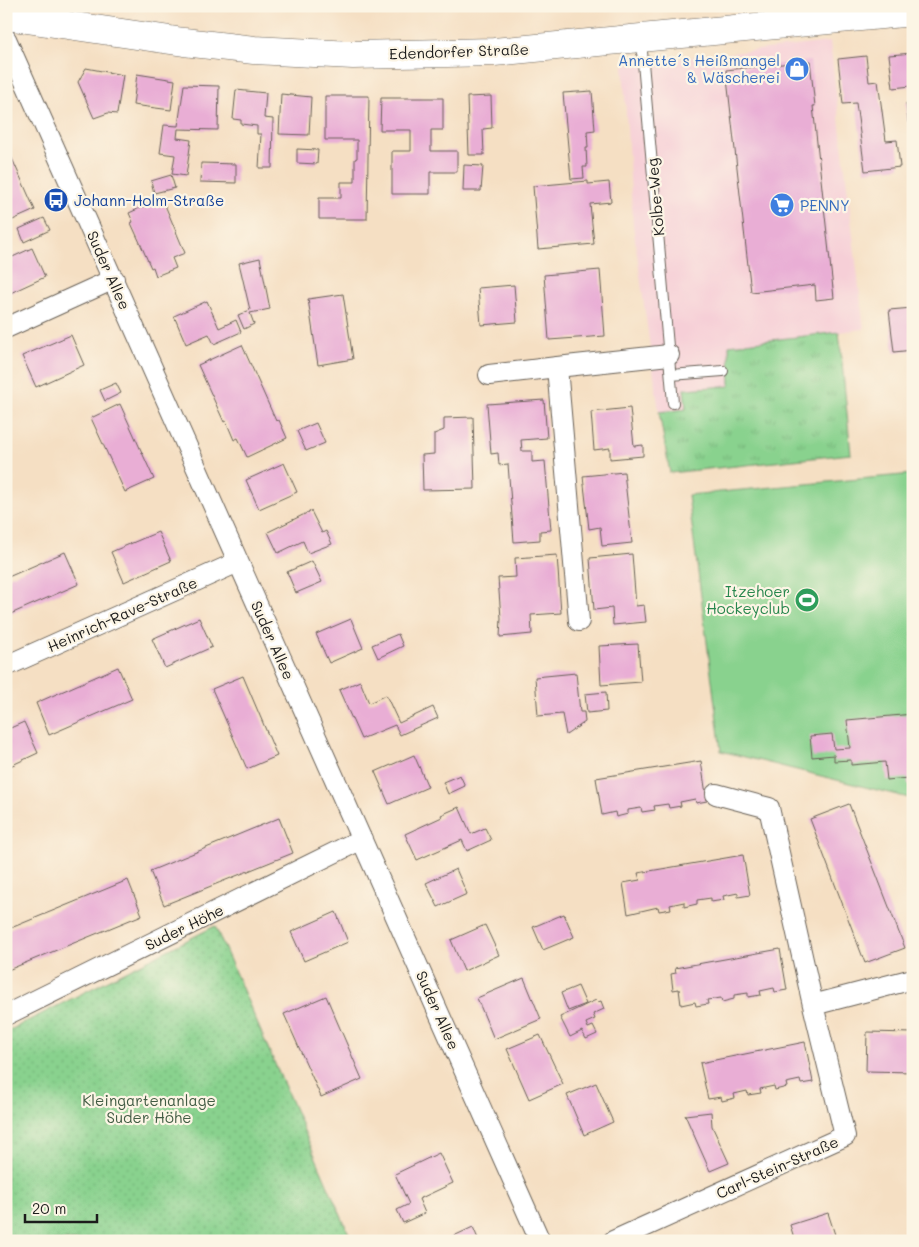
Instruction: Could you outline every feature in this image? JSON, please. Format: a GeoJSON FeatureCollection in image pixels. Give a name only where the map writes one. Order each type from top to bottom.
{"type":"FeatureCollection","features":[{"type":"Feature","properties":{"kind":"street","name":"Edendorfer Straße"},"geometry":{"type":"LineString","coordinates":[[6,16],[254,50],[353,55],[494,52],[913,12]]}},
{"type":"Feature","properties":{"kind":"street","name":"Suder Allee"},"geometry":{"type":"LineString","coordinates":[[6,39],[540,1241]]}},
{"type":"Feature","properties":{"kind":"street"},"geometry":{"type":"LineString","coordinates":[[6,328],[114,279]]}},
{"type":"Feature","properties":{"kind":"street"},"geometry":{"type":"LineString","coordinates":[[489,375],[557,367],[670,365]]}},
{"type":"Feature","properties":{"kind":"street"},"geometry":{"type":"LineString","coordinates":[[557,367],[579,621]]}},
{"type":"Feature","properties":{"kind":"street","name":"Heinrich-Rave-Straße"},"geometry":{"type":"LineString","coordinates":[[6,666],[238,562]]}},
{"type":"Feature","properties":{"kind":"street","name":"Carl-Stein-Straße"},"geometry":{"type":"LineString","coordinates":[[613,1241],[845,1136],[812,1005],[768,808],[716,794]]}},
{"type":"Feature","properties":{"kind":"street","name":"Suder Höhe"},"geometry":{"type":"LineString","coordinates":[[6,1015],[362,840]]}},
{"type":"Feature","properties":{"kind":"street"},"geometry":{"type":"LineString","coordinates":[[812,1005],[913,979]]}},
{"type":"Feature","properties":{"kind":"lane","name":"Kolbe-Weg"},"geometry":{"type":"LineString","coordinates":[[641,39],[673,403]]}},
{"type":"Feature","properties":{"kind":"lane"},"geometry":{"type":"LineString","coordinates":[[670,365],[723,371]]}},
{"type":"Feature","properties":{"kind":"shaded area"},"geometry":{"type":"Polygon","coordinates":[[[830,42],[864,329],[729,345],[731,386],[684,389],[686,409],[659,412],[633,225],[623,65],[830,42]]]}},
{"type":"Feature","properties":{"kind":"green space"},"geometry":{"type":"Polygon","coordinates":[[[839,332],[851,454],[670,473],[659,412],[686,409],[684,389],[730,386],[729,345],[839,332]]]}},
{"type":"Feature","properties":{"kind":"green space","name":"Itzehoer Hockeyclub"},"geometry":{"type":"Polygon","coordinates":[[[913,474],[913,799],[721,751],[688,495],[913,474]]]}},
{"type":"Feature","properties":{"kind":"green space","name":"Kleingartenanlage Suder Höhe"},"geometry":{"type":"Polygon","coordinates":[[[215,926],[352,1241],[6,1241],[6,1032],[215,926]]]}},
{"type":"Feature","properties":{"kind":"building"},"geometry":{"type":"Polygon","coordinates":[[[913,53],[913,91],[911,86],[893,88],[889,55],[913,53]]]}},
{"type":"Feature","properties":{"kind":"building"},"geometry":{"type":"Polygon","coordinates":[[[866,56],[869,82],[878,81],[886,141],[897,140],[900,167],[865,171],[856,103],[843,104],[838,59],[866,56]]]}},
{"type":"Feature","properties":{"kind":"building","name":"PENNY"},"geometry":{"type":"Polygon","coordinates":[[[810,61],[815,106],[813,106],[834,298],[816,300],[815,285],[751,292],[726,70],[810,61]]]}},
{"type":"Feature","properties":{"kind":"building"},"geometry":{"type":"Polygon","coordinates":[[[86,68],[123,75],[117,114],[108,113],[94,118],[78,82],[86,68]]]}},
{"type":"Feature","properties":{"kind":"building"},"geometry":{"type":"Polygon","coordinates":[[[137,74],[175,80],[171,110],[133,105],[137,74]]]}},
{"type":"Feature","properties":{"kind":"building"},"geometry":{"type":"Polygon","coordinates":[[[184,85],[219,86],[218,130],[178,129],[177,138],[191,140],[186,176],[172,174],[175,155],[160,153],[164,125],[178,126],[184,85]]]}},
{"type":"Feature","properties":{"kind":"building"},"geometry":{"type":"Polygon","coordinates":[[[236,90],[266,93],[264,118],[273,119],[272,168],[259,168],[261,134],[257,134],[257,126],[241,124],[241,120],[233,119],[236,90]]]}},
{"type":"Feature","properties":{"kind":"building"},"geometry":{"type":"Polygon","coordinates":[[[592,91],[595,130],[587,131],[587,167],[583,167],[584,178],[571,179],[563,93],[592,91]]]}},
{"type":"Feature","properties":{"kind":"building"},"geometry":{"type":"Polygon","coordinates":[[[281,94],[311,97],[309,135],[279,134],[281,94]]]}},
{"type":"Feature","properties":{"kind":"building"},"geometry":{"type":"Polygon","coordinates":[[[325,96],[369,96],[367,219],[319,219],[319,198],[341,198],[341,182],[355,182],[355,159],[357,158],[357,140],[325,140],[325,96]]]}},
{"type":"Feature","properties":{"kind":"building"},"geometry":{"type":"Polygon","coordinates":[[[491,96],[492,128],[483,129],[484,155],[469,155],[467,97],[491,96]]]}},
{"type":"Feature","properties":{"kind":"building"},"geometry":{"type":"Polygon","coordinates":[[[381,98],[443,98],[443,130],[431,130],[431,151],[457,151],[457,172],[430,172],[430,194],[392,194],[392,151],[411,151],[411,130],[380,130],[381,98]]]}},
{"type":"Feature","properties":{"kind":"building"},"geometry":{"type":"Polygon","coordinates":[[[913,102],[913,121],[908,122],[906,103],[913,102]]]}},
{"type":"Feature","properties":{"kind":"building"},"geometry":{"type":"Polygon","coordinates":[[[6,145],[35,210],[6,223],[6,145]]]}},
{"type":"Feature","properties":{"kind":"building"},"geometry":{"type":"Polygon","coordinates":[[[297,149],[318,150],[317,164],[297,163],[297,149]]]}},
{"type":"Feature","properties":{"kind":"building"},"geometry":{"type":"Polygon","coordinates":[[[201,163],[236,164],[236,183],[200,182],[201,163]]]}},
{"type":"Feature","properties":{"kind":"building"},"geometry":{"type":"Polygon","coordinates":[[[464,165],[483,166],[481,191],[463,191],[464,165]]]}},
{"type":"Feature","properties":{"kind":"building"},"geometry":{"type":"Polygon","coordinates":[[[171,175],[175,188],[154,193],[151,181],[171,175]]]}},
{"type":"Feature","properties":{"kind":"building"},"geometry":{"type":"Polygon","coordinates":[[[588,181],[588,184],[609,182],[611,202],[590,204],[594,244],[538,249],[533,186],[588,181]]]}},
{"type":"Feature","properties":{"kind":"building"},"geometry":{"type":"Polygon","coordinates":[[[162,198],[185,253],[172,258],[176,268],[156,276],[131,223],[133,222],[129,213],[162,198]]]}},
{"type":"Feature","properties":{"kind":"building"},"geometry":{"type":"Polygon","coordinates":[[[44,218],[50,230],[24,242],[19,229],[44,218]]]}},
{"type":"Feature","properties":{"kind":"building"},"geometry":{"type":"Polygon","coordinates":[[[32,248],[45,277],[6,295],[6,260],[32,248]]]}},
{"type":"Feature","properties":{"kind":"building"},"geometry":{"type":"Polygon","coordinates":[[[260,258],[270,309],[250,313],[254,324],[244,329],[238,315],[250,310],[239,263],[260,258]]]}},
{"type":"Feature","properties":{"kind":"building"},"geometry":{"type":"Polygon","coordinates":[[[600,270],[605,336],[549,340],[544,275],[600,270]]]}},
{"type":"Feature","properties":{"kind":"building"},"geometry":{"type":"Polygon","coordinates":[[[514,285],[517,322],[481,325],[478,288],[514,285]]]}},
{"type":"Feature","properties":{"kind":"building"},"geometry":{"type":"Polygon","coordinates":[[[343,294],[353,359],[318,365],[308,299],[343,294]]]}},
{"type":"Feature","properties":{"kind":"building"},"geometry":{"type":"Polygon","coordinates":[[[207,301],[219,328],[236,320],[241,332],[214,344],[209,334],[186,344],[174,316],[207,301]]]}},
{"type":"Feature","properties":{"kind":"building"},"geometry":{"type":"Polygon","coordinates":[[[913,308],[913,350],[894,352],[889,310],[913,308]]]}},
{"type":"Feature","properties":{"kind":"building"},"geometry":{"type":"Polygon","coordinates":[[[71,335],[84,365],[36,387],[22,356],[71,335]]]}},
{"type":"Feature","properties":{"kind":"building"},"geometry":{"type":"Polygon","coordinates":[[[242,345],[276,421],[279,420],[287,438],[247,457],[238,438],[234,440],[226,421],[224,422],[198,365],[242,345]]]}},
{"type":"Feature","properties":{"kind":"building"},"geometry":{"type":"Polygon","coordinates":[[[116,383],[121,393],[105,401],[100,390],[116,383]]]}},
{"type":"Feature","properties":{"kind":"building"},"geometry":{"type":"Polygon","coordinates":[[[544,400],[547,438],[521,440],[522,451],[532,451],[532,462],[545,461],[551,530],[540,531],[540,540],[514,542],[508,464],[499,465],[498,453],[491,454],[487,404],[544,400]]]}},
{"type":"Feature","properties":{"kind":"building"},"geometry":{"type":"Polygon","coordinates":[[[120,404],[154,479],[125,492],[91,418],[120,404]]]}},
{"type":"Feature","properties":{"kind":"building"},"geometry":{"type":"Polygon","coordinates":[[[630,408],[634,446],[643,445],[643,456],[610,459],[610,448],[594,450],[591,412],[630,408]]]}},
{"type":"Feature","properties":{"kind":"building"},"geometry":{"type":"Polygon","coordinates":[[[473,417],[475,489],[423,490],[422,455],[434,454],[434,434],[444,430],[444,418],[473,417]]]}},
{"type":"Feature","properties":{"kind":"building"},"geometry":{"type":"Polygon","coordinates":[[[316,423],[325,443],[306,451],[297,431],[316,423]]]}},
{"type":"Feature","properties":{"kind":"building"},"geometry":{"type":"Polygon","coordinates":[[[284,463],[297,492],[259,509],[246,480],[284,463]]]}},
{"type":"Feature","properties":{"kind":"building"},"geometry":{"type":"Polygon","coordinates":[[[624,472],[632,543],[602,546],[600,527],[589,529],[583,476],[624,472]]]}},
{"type":"Feature","properties":{"kind":"building"},"geometry":{"type":"Polygon","coordinates":[[[311,511],[322,533],[326,531],[332,544],[308,553],[303,541],[278,553],[268,532],[311,511]]]}},
{"type":"Feature","properties":{"kind":"building"},"geometry":{"type":"Polygon","coordinates":[[[158,532],[171,561],[124,582],[111,552],[158,532]]]}},
{"type":"Feature","properties":{"kind":"building"},"geometry":{"type":"Polygon","coordinates":[[[65,552],[79,584],[6,616],[6,578],[65,552]]]}},
{"type":"Feature","properties":{"kind":"building"},"geometry":{"type":"Polygon","coordinates":[[[632,554],[636,606],[644,605],[646,622],[613,625],[612,608],[594,610],[590,558],[632,554]]]}},
{"type":"Feature","properties":{"kind":"building"},"geometry":{"type":"Polygon","coordinates":[[[557,555],[561,613],[531,615],[532,634],[500,637],[501,618],[498,578],[516,577],[515,558],[557,555]]]}},
{"type":"Feature","properties":{"kind":"building"},"geometry":{"type":"Polygon","coordinates":[[[312,561],[322,582],[296,593],[287,572],[312,561]]]}},
{"type":"Feature","properties":{"kind":"building"},"geometry":{"type":"Polygon","coordinates":[[[199,618],[212,647],[165,668],[152,639],[199,618]]]}},
{"type":"Feature","properties":{"kind":"building"},"geometry":{"type":"Polygon","coordinates":[[[351,619],[363,648],[329,663],[316,634],[351,619]]]}},
{"type":"Feature","properties":{"kind":"building"},"geometry":{"type":"Polygon","coordinates":[[[398,634],[403,646],[378,658],[372,645],[398,634]]]}},
{"type":"Feature","properties":{"kind":"building"},"geometry":{"type":"Polygon","coordinates":[[[638,644],[641,682],[601,685],[599,646],[638,644]]]}},
{"type":"Feature","properties":{"kind":"building"},"geometry":{"type":"Polygon","coordinates":[[[118,667],[132,699],[49,735],[36,703],[118,667]]]}},
{"type":"Feature","properties":{"kind":"building"},"geometry":{"type":"Polygon","coordinates":[[[576,673],[580,712],[584,712],[585,722],[566,735],[562,714],[538,716],[535,677],[576,673]]]}},
{"type":"Feature","properties":{"kind":"building"},"geometry":{"type":"Polygon","coordinates":[[[243,676],[277,756],[247,769],[212,689],[243,676]]]}},
{"type":"Feature","properties":{"kind":"building"},"geometry":{"type":"Polygon","coordinates":[[[360,681],[369,703],[386,695],[399,723],[433,707],[438,718],[400,735],[395,725],[361,739],[339,690],[360,681]]]}},
{"type":"Feature","properties":{"kind":"building"},"geometry":{"type":"Polygon","coordinates":[[[606,692],[607,711],[587,713],[585,694],[606,692]]]}},
{"type":"Feature","properties":{"kind":"building"},"geometry":{"type":"Polygon","coordinates":[[[913,714],[913,784],[908,784],[908,778],[887,780],[885,762],[851,765],[851,760],[834,761],[834,755],[812,757],[810,736],[832,734],[834,749],[850,748],[847,720],[913,714]]]}},
{"type":"Feature","properties":{"kind":"building"},"geometry":{"type":"Polygon","coordinates":[[[24,722],[38,753],[6,768],[6,730],[24,722]]]}},
{"type":"Feature","properties":{"kind":"building"},"geometry":{"type":"Polygon","coordinates":[[[414,755],[428,787],[389,804],[375,772],[414,755]]]}},
{"type":"Feature","properties":{"kind":"building"},"geometry":{"type":"Polygon","coordinates":[[[701,761],[707,801],[696,803],[695,799],[680,802],[681,806],[669,808],[668,804],[654,806],[655,810],[642,812],[641,808],[628,810],[628,814],[616,817],[615,812],[602,815],[596,778],[701,761]]]}},
{"type":"Feature","properties":{"kind":"building"},"geometry":{"type":"Polygon","coordinates":[[[460,775],[465,786],[448,794],[443,782],[460,775]]]}},
{"type":"Feature","properties":{"kind":"building"},"geometry":{"type":"Polygon","coordinates":[[[849,804],[905,948],[865,963],[810,819],[849,804]]]}},
{"type":"Feature","properties":{"kind":"building"},"geometry":{"type":"Polygon","coordinates":[[[459,807],[471,834],[485,828],[491,840],[467,851],[462,840],[417,860],[405,834],[459,807]]]}},
{"type":"Feature","properties":{"kind":"building"},"geometry":{"type":"Polygon","coordinates":[[[279,818],[293,853],[164,905],[150,871],[279,818]]]}},
{"type":"Feature","properties":{"kind":"building"},"geometry":{"type":"Polygon","coordinates":[[[743,855],[750,895],[738,897],[738,893],[723,896],[724,900],[711,902],[711,898],[697,900],[697,904],[684,907],[684,902],[670,905],[671,909],[659,911],[658,907],[628,914],[623,883],[640,880],[638,873],[743,855]]]}},
{"type":"Feature","properties":{"kind":"building"},"geometry":{"type":"Polygon","coordinates":[[[456,869],[467,894],[438,907],[426,883],[456,869]]]}},
{"type":"Feature","properties":{"kind":"building"},"geometry":{"type":"Polygon","coordinates":[[[128,880],[142,915],[8,970],[6,966],[6,930],[128,880]]]}},
{"type":"Feature","properties":{"kind":"building"},"geometry":{"type":"Polygon","coordinates":[[[336,912],[348,942],[304,961],[291,932],[336,912]]]}},
{"type":"Feature","properties":{"kind":"building"},"geometry":{"type":"Polygon","coordinates":[[[564,914],[574,937],[543,950],[533,927],[564,914]]]}},
{"type":"Feature","properties":{"kind":"building"},"geometry":{"type":"Polygon","coordinates":[[[485,925],[499,955],[464,971],[451,940],[485,925]]]}},
{"type":"Feature","properties":{"kind":"building"},"geometry":{"type":"Polygon","coordinates":[[[780,949],[787,990],[775,992],[774,988],[760,991],[761,995],[748,997],[748,993],[734,995],[734,999],[722,1002],[721,998],[707,1000],[708,1004],[696,1006],[695,1002],[681,1005],[679,989],[673,990],[671,974],[676,973],[675,968],[780,949]]]}},
{"type":"Feature","properties":{"kind":"building"},"geometry":{"type":"Polygon","coordinates":[[[524,978],[541,1019],[494,1039],[477,998],[524,978]]]}},
{"type":"Feature","properties":{"kind":"building"},"geometry":{"type":"Polygon","coordinates":[[[578,986],[586,1004],[568,1011],[561,993],[578,986]]]}},
{"type":"Feature","properties":{"kind":"building"},"geometry":{"type":"Polygon","coordinates":[[[326,996],[362,1079],[321,1097],[284,1014],[326,996]]]}},
{"type":"Feature","properties":{"kind":"building"},"geometry":{"type":"Polygon","coordinates":[[[596,1000],[598,1002],[601,1001],[604,1009],[593,1014],[595,1019],[586,1023],[588,1028],[593,1026],[597,1034],[586,1039],[582,1031],[570,1037],[560,1017],[596,1000]]]}},
{"type":"Feature","properties":{"kind":"building"},"geometry":{"type":"Polygon","coordinates":[[[867,1032],[913,1033],[913,1072],[866,1071],[867,1032]]]}},
{"type":"Feature","properties":{"kind":"building"},"geometry":{"type":"Polygon","coordinates":[[[540,1035],[563,1084],[529,1099],[507,1049],[540,1035]]]}},
{"type":"Feature","properties":{"kind":"building"},"geometry":{"type":"Polygon","coordinates":[[[805,1042],[813,1082],[801,1084],[800,1080],[786,1083],[787,1087],[775,1090],[774,1086],[760,1089],[761,1093],[748,1095],[747,1091],[734,1094],[735,1098],[722,1101],[721,1097],[708,1099],[700,1063],[805,1042]]]}},
{"type":"Feature","properties":{"kind":"building"},"geometry":{"type":"Polygon","coordinates":[[[596,1083],[613,1122],[584,1135],[567,1095],[596,1083]]]}},
{"type":"Feature","properties":{"kind":"building"},"geometry":{"type":"Polygon","coordinates":[[[711,1112],[712,1126],[729,1163],[710,1171],[685,1115],[711,1112]]]}},
{"type":"Feature","properties":{"kind":"building"},"geometry":{"type":"Polygon","coordinates":[[[439,1153],[453,1183],[419,1199],[425,1213],[403,1223],[397,1210],[409,1204],[395,1174],[439,1153]]]}},
{"type":"Feature","properties":{"kind":"building"},"geometry":{"type":"Polygon","coordinates":[[[828,1213],[837,1241],[795,1241],[790,1225],[828,1213]]]}},
{"type":"Feature","properties":{"kind":"building"},"geometry":{"type":"Polygon","coordinates":[[[473,1227],[479,1241],[443,1241],[473,1227]]]}},
{"type":"Feature","properties":{"kind":"place","name":"Annette´s Heißmangel & Wäscherei"},"geometry":{"type":"Point","coordinates":[797,69]}},
{"type":"Feature","properties":{"kind":"place","name":"Johann-Holm-Straße"},"geometry":{"type":"Point","coordinates":[56,200]}},
{"type":"Feature","properties":{"kind":"place","name":"PENNY"},"geometry":{"type":"Point","coordinates":[782,205]}},
{"type":"Feature","properties":{"kind":"place","name":"Itzehoer Hockeyclub"},"geometry":{"type":"Point","coordinates":[807,600]}}]}
